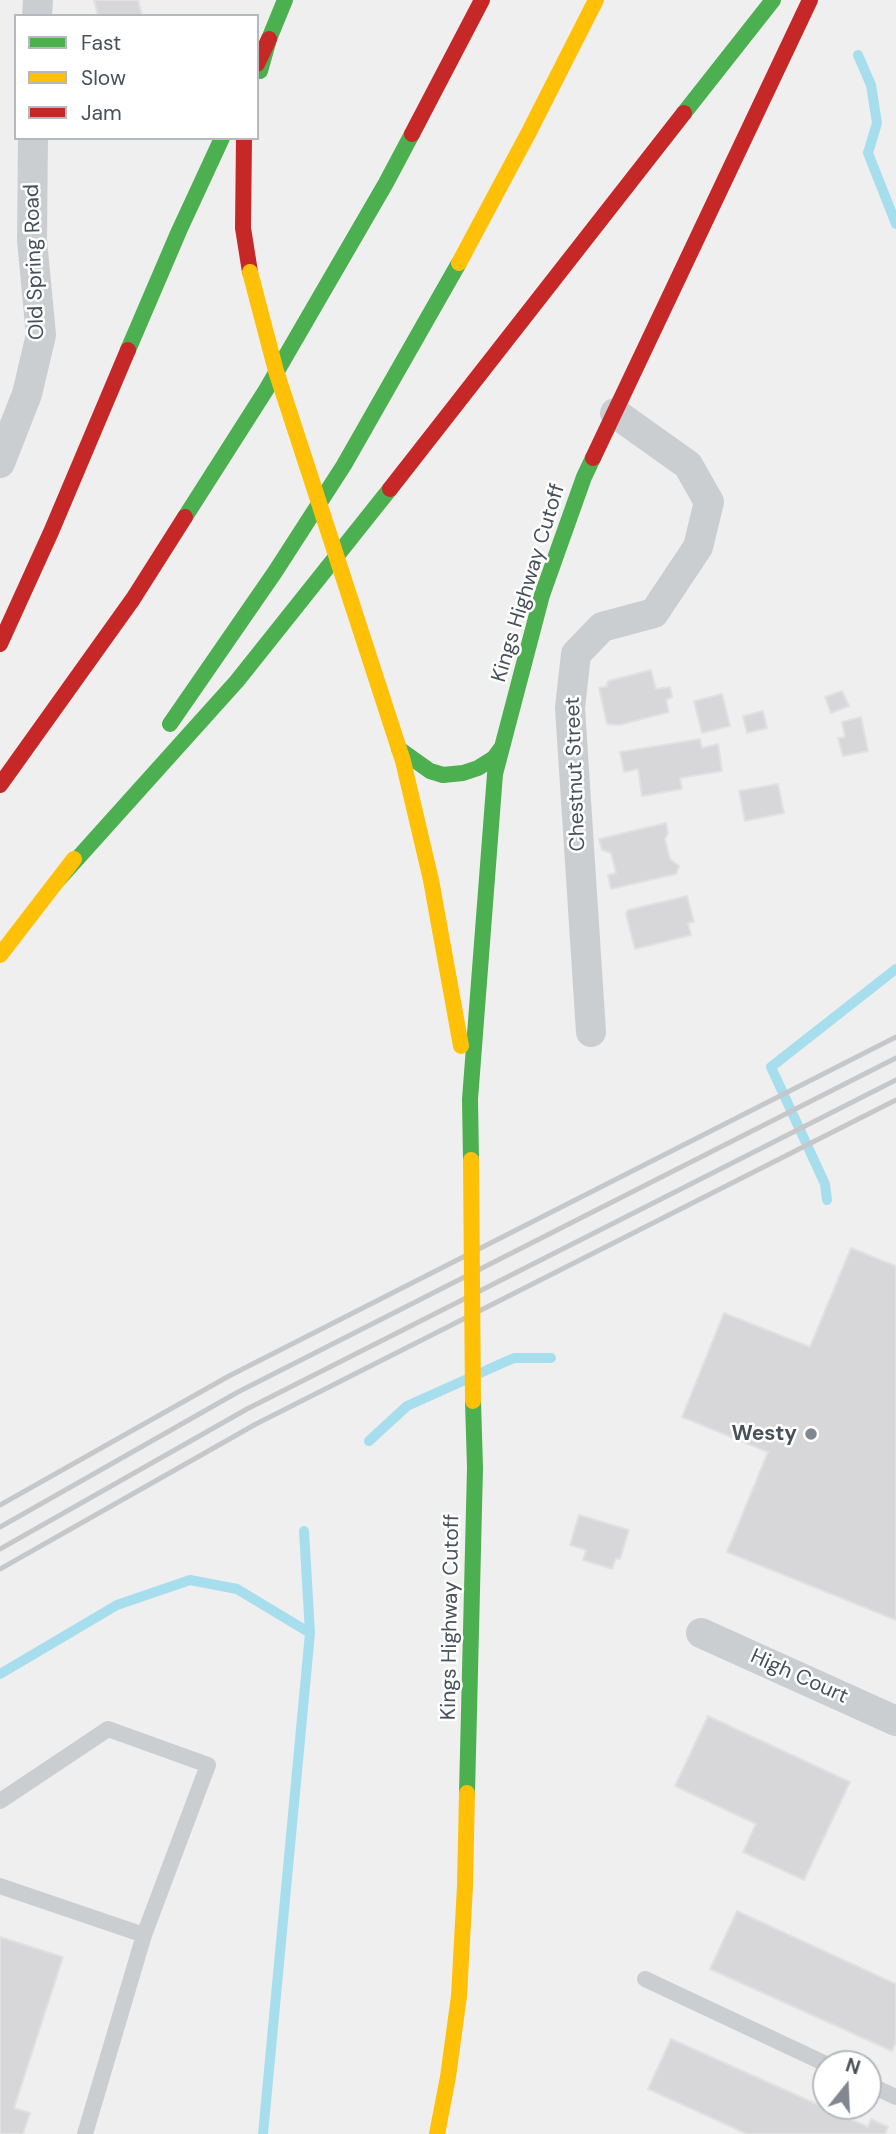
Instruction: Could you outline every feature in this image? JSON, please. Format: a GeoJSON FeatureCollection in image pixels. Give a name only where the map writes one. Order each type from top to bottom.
{"type":"FeatureCollection","features":[{"type":"Feature","properties":{"kind":"main road"},"geometry":{"type":"LineString","coordinates":[[259,60],[285,0]]}},
{"type":"Feature","properties":{"kind":"main road"},"geometry":{"type":"LineString","coordinates":[[0,785],[133,599],[266,390],[386,183],[482,0]]}},
{"type":"Feature","properties":{"kind":"main road"},"geometry":{"type":"LineString","coordinates":[[162,736],[275,572],[344,465],[468,247],[596,0]]}},
{"type":"Feature","properties":{"kind":"main road"},"geometry":{"type":"LineString","coordinates":[[59,879],[237,681],[290,617],[773,0]]}},
{"type":"Feature","properties":{"kind":"main road","name":"Kings Highway Cutoff"},"geometry":{"type":"LineString","coordinates":[[437,2134],[459,1996],[466,1886],[475,1468],[470,1099],[495,774],[542,596],[584,477],[810,0]]}},
{"type":"Feature","properties":{"kind":"main road"},"geometry":{"type":"LineString","coordinates":[[259,75],[269,39]]}},
{"type":"Feature","properties":{"kind":"main road"},"geometry":{"type":"LineString","coordinates":[[0,644],[221,140]]}},
{"type":"Feature","properties":{"kind":"main road","name":"Kings Highway Cutoff"},"geometry":{"type":"LineString","coordinates":[[244,140],[243,228],[259,312],[399,749],[431,880],[470,1099]]}},
{"type":"Feature","properties":{"kind":"main road"},"geometry":{"type":"LineString","coordinates":[[399,749],[430,771],[443,775],[478,768],[494,758],[502,747]]}},
{"type":"Feature","properties":{"kind":"main road"},"geometry":{"type":"LineString","coordinates":[[0,955],[59,879],[146,758]]}},
{"type":"Feature","properties":{"kind":"street","name":"Old Spring Road"},"geometry":{"type":"LineString","coordinates":[[0,463],[27,394],[41,335],[32,240],[33,140]]}},
{"type":"Feature","properties":{"kind":"street","name":"Chestnut Street"},"geometry":{"type":"LineString","coordinates":[[591,1032],[570,708],[576,654],[602,627],[654,613],[698,547],[709,502],[688,465],[615,413]]}},
{"type":"Feature","properties":{"kind":"street","name":"High Court"},"geometry":{"type":"LineString","coordinates":[[701,1633],[896,1721]]}},
{"type":"Feature","properties":{"kind":"lane"},"geometry":{"type":"LineString","coordinates":[[0,1801],[108,1729],[208,1765],[144,1935],[85,2134]]}},
{"type":"Feature","properties":{"kind":"lane"},"geometry":{"type":"LineString","coordinates":[[0,1886],[144,1935]]}},
{"type":"Feature","properties":{"kind":"lane"},"geometry":{"type":"LineString","coordinates":[[645,1979],[812,2057]]}},
{"type":"Feature","properties":{"kind":"building"},"geometry":{"type":"Polygon","coordinates":[[[94,0],[138,0],[142,14],[98,14],[94,0]]]}},
{"type":"Feature","properties":{"kind":"building"},"geometry":{"type":"Polygon","coordinates":[[[651,670],[656,689],[670,687],[672,697],[666,700],[669,712],[619,725],[607,724],[599,688],[607,686],[608,681],[651,670]]]}},
{"type":"Feature","properties":{"kind":"building"},"geometry":{"type":"Polygon","coordinates":[[[842,691],[849,706],[831,713],[825,697],[842,691]]]}},
{"type":"Feature","properties":{"kind":"building"},"geometry":{"type":"Polygon","coordinates":[[[722,694],[730,726],[702,733],[694,701],[722,694]]]}},
{"type":"Feature","properties":{"kind":"building"},"geometry":{"type":"Polygon","coordinates":[[[763,711],[767,728],[747,733],[743,716],[763,711]]]}},
{"type":"Feature","properties":{"kind":"building"},"geometry":{"type":"Polygon","coordinates":[[[861,717],[868,751],[843,756],[838,738],[845,737],[842,722],[861,717]]]}},
{"type":"Feature","properties":{"kind":"building"},"geometry":{"type":"Polygon","coordinates":[[[700,739],[702,748],[718,744],[722,771],[680,778],[682,789],[642,796],[638,769],[624,772],[620,752],[700,739]]]}},
{"type":"Feature","properties":{"kind":"building"},"geometry":{"type":"Polygon","coordinates":[[[778,784],[784,813],[745,821],[739,791],[778,784]]]}},
{"type":"Feature","properties":{"kind":"building"},"geometry":{"type":"Polygon","coordinates":[[[666,823],[668,833],[665,839],[670,859],[679,866],[676,874],[611,889],[608,875],[616,873],[611,853],[602,850],[599,839],[666,823]]]}},
{"type":"Feature","properties":{"kind":"building"},"geometry":{"type":"Polygon","coordinates":[[[687,896],[694,922],[688,923],[691,935],[635,949],[626,914],[628,910],[687,896]]]}},
{"type":"Feature","properties":{"kind":"building","name":"Westy"},"geometry":{"type":"Polygon","coordinates":[[[851,1248],[896,1266],[896,1620],[727,1552],[768,1452],[682,1417],[724,1313],[810,1347],[851,1248]]]}},
{"type":"Feature","properties":{"kind":"building"},"geometry":{"type":"Polygon","coordinates":[[[579,1515],[629,1530],[620,1559],[616,1558],[612,1569],[583,1560],[586,1550],[570,1545],[579,1515]]]}},
{"type":"Feature","properties":{"kind":"building"},"geometry":{"type":"Polygon","coordinates":[[[708,1716],[850,1782],[804,1880],[743,1852],[756,1824],[675,1786],[708,1716]]]}},
{"type":"Feature","properties":{"kind":"building"},"geometry":{"type":"Polygon","coordinates":[[[737,1911],[896,1984],[896,2042],[892,2051],[710,1969],[737,1911]]]}},
{"type":"Feature","properties":{"kind":"building"},"geometry":{"type":"Polygon","coordinates":[[[0,1937],[63,1957],[14,2108],[30,2113],[23,2134],[0,2134],[0,1937]]]}},
{"type":"Feature","properties":{"kind":"building"},"geometry":{"type":"Polygon","coordinates":[[[671,2039],[812,2102],[812,2120],[852,2120],[868,2127],[873,2120],[888,2127],[885,2134],[747,2134],[648,2089],[671,2039]]]}},
{"type":"Feature","properties":{"kind":"waterway"},"geometry":{"type":"LineString","coordinates":[[858,55],[871,85],[877,123],[868,153],[896,224]]}},
{"type":"Feature","properties":{"kind":"waterway"},"geometry":{"type":"LineString","coordinates":[[827,1200],[825,1184],[771,1067],[896,969]]}},
{"type":"Feature","properties":{"kind":"waterway"},"geometry":{"type":"LineString","coordinates":[[480,1373],[514,1358],[551,1358]]}},
{"type":"Feature","properties":{"kind":"waterway"},"geometry":{"type":"LineString","coordinates":[[369,1441],[407,1406],[465,1380]]}},
{"type":"Feature","properties":{"kind":"waterway"},"geometry":{"type":"LineString","coordinates":[[263,2134],[310,1633],[304,1531]]}},
{"type":"Feature","properties":{"kind":"waterway"},"geometry":{"type":"LineString","coordinates":[[0,1674],[117,1605],[190,1580],[237,1589],[310,1633]]}},
{"type":"Feature","properties":{"kind":"railway"},"geometry":{"type":"LineString","coordinates":[[0,1505],[229,1376],[896,1037]]}},
{"type":"Feature","properties":{"kind":"railway"},"geometry":{"type":"LineString","coordinates":[[0,1527],[238,1392],[896,1058]]}},
{"type":"Feature","properties":{"kind":"railway"},"geometry":{"type":"LineString","coordinates":[[0,1549],[247,1409],[896,1080]]}},
{"type":"Feature","properties":{"kind":"railway"},"geometry":{"type":"LineString","coordinates":[[0,1569],[256,1424],[896,1100]]}},
{"type":"Feature","properties":{"kind":"traffic: fast"},"geometry":{"type":"LineString","coordinates":[[260,71],[269,39],[285,0]]}},
{"type":"Feature","properties":{"kind":"traffic: fast"},"geometry":{"type":"LineString","coordinates":[[684,113],[773,0]]}},
{"type":"Feature","properties":{"kind":"traffic: fast"},"geometry":{"type":"LineString","coordinates":[[185,517],[266,390],[412,134]]}},
{"type":"Feature","properties":{"kind":"traffic: fast"},"geometry":{"type":"LineString","coordinates":[[128,350],[221,140]]}},
{"type":"Feature","properties":{"kind":"traffic: fast"},"geometry":{"type":"LineString","coordinates":[[170,724],[275,572],[344,465],[459,263]]}},
{"type":"Feature","properties":{"kind":"traffic: fast"},"geometry":{"type":"LineString","coordinates":[[471,1160],[470,1099],[495,774],[542,595],[593,458]]}},
{"type":"Feature","properties":{"kind":"traffic: fast"},"geometry":{"type":"LineString","coordinates":[[59,879],[237,681],[390,489]]}},
{"type":"Feature","properties":{"kind":"traffic: fast"},"geometry":{"type":"LineString","coordinates":[[399,749],[430,771],[443,775],[478,768],[494,758],[502,747]]}},
{"type":"Feature","properties":{"kind":"traffic: fast"},"geometry":{"type":"LineString","coordinates":[[467,1793],[475,1468],[473,1401]]}},
{"type":"Feature","properties":{"kind":"traffic: slow"},"geometry":{"type":"LineString","coordinates":[[459,263],[596,0]]}},
{"type":"Feature","properties":{"kind":"traffic: slow"},"geometry":{"type":"LineString","coordinates":[[250,272],[276,371],[351,601]]}},
{"type":"Feature","properties":{"kind":"traffic: slow"},"geometry":{"type":"LineString","coordinates":[[351,601],[403,761],[431,880],[461,1046]]}},
{"type":"Feature","properties":{"kind":"traffic: slow"},"geometry":{"type":"LineString","coordinates":[[0,955],[74,859]]}},
{"type":"Feature","properties":{"kind":"traffic: slow"},"geometry":{"type":"LineString","coordinates":[[471,1160],[473,1401]]}},
{"type":"Feature","properties":{"kind":"traffic: slow"},"geometry":{"type":"LineString","coordinates":[[437,2134],[459,1996],[467,1793]]}},
{"type":"Feature","properties":{"kind":"traffic: jam"},"geometry":{"type":"LineString","coordinates":[[412,134],[482,0]]}},
{"type":"Feature","properties":{"kind":"traffic: jam"},"geometry":{"type":"LineString","coordinates":[[593,458],[810,0]]}},
{"type":"Feature","properties":{"kind":"traffic: jam"},"geometry":{"type":"LineString","coordinates":[[259,60],[269,39]]}},
{"type":"Feature","properties":{"kind":"traffic: jam"},"geometry":{"type":"LineString","coordinates":[[390,489],[684,113]]}},
{"type":"Feature","properties":{"kind":"traffic: jam"},"geometry":{"type":"LineString","coordinates":[[244,140],[243,228],[250,272]]}},
{"type":"Feature","properties":{"kind":"traffic: jam"},"geometry":{"type":"LineString","coordinates":[[0,644],[128,350]]}},
{"type":"Feature","properties":{"kind":"traffic: jam"},"geometry":{"type":"LineString","coordinates":[[0,785],[133,599],[185,517]]}},
{"type":"Feature","properties":{"kind":"place","name":"Westy"},"geometry":{"type":"Point","coordinates":[811,1434]}}]}
